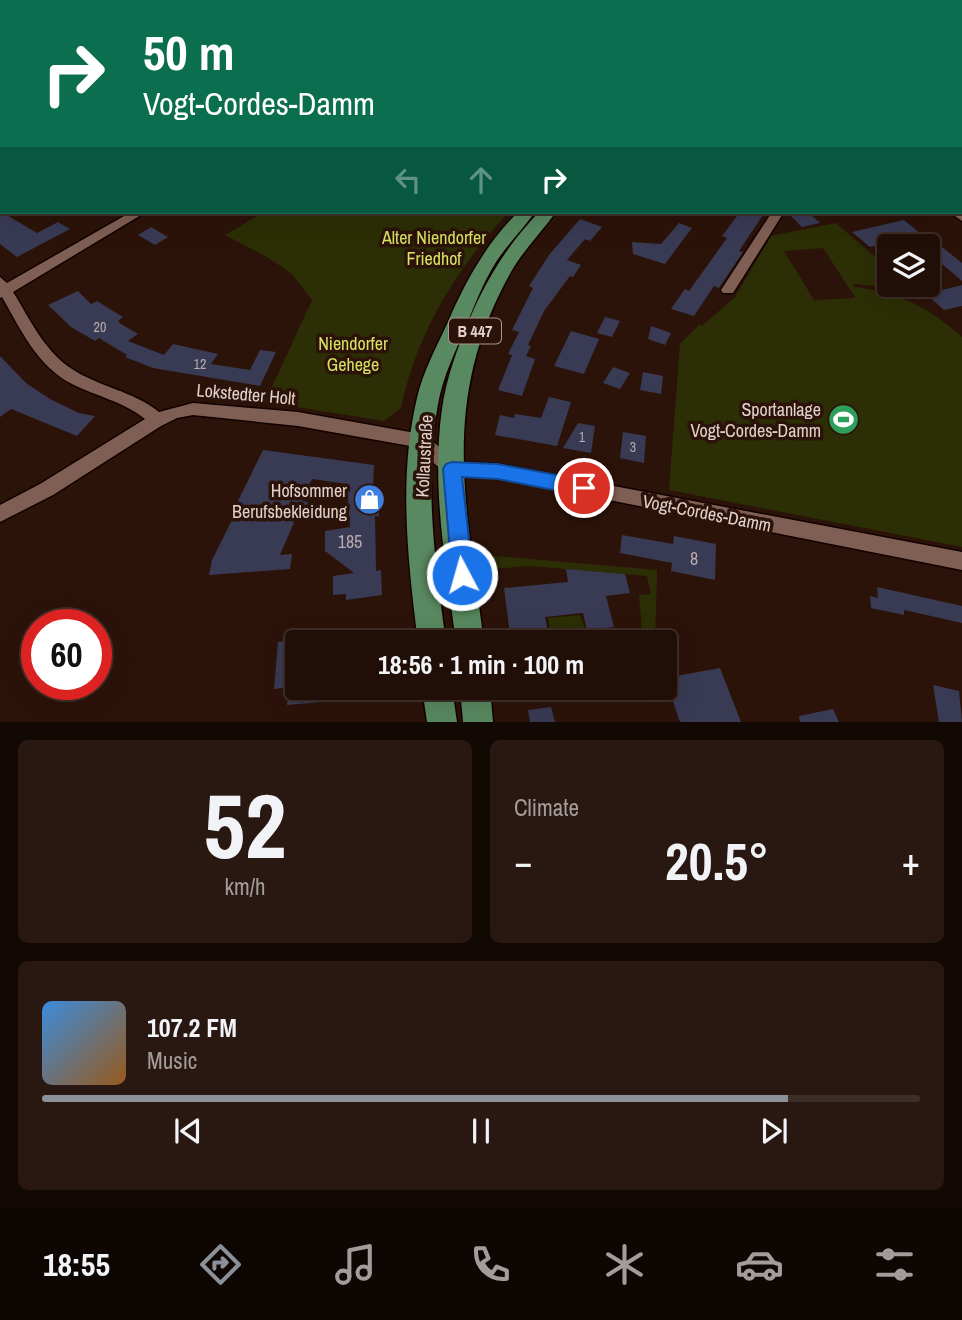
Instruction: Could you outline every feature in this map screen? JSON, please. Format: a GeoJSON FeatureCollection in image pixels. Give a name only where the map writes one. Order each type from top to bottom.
{"type":"FeatureCollection","features":[{"type":"Feature","properties":{"kind":"main road","name":"Kollaustraße"},"geometry":{"type":"LineString","coordinates":[[431,630],[423,535],[421,441],[433,382],[469,294],[497,245],[525,214]]}},
{"type":"Feature","properties":{"kind":"main road","name":"Kollaustraße"},"geometry":{"type":"LineString","coordinates":[[469,630],[452,469],[452,427],[456,391],[478,322],[507,260],[546,214]]}},
{"type":"Feature","properties":{"kind":"main road"},"geometry":{"type":"LineString","coordinates":[[439,700],[442,722]]}},
{"type":"Feature","properties":{"kind":"main road"},"geometry":{"type":"LineString","coordinates":[[476,700],[478,722]]}},
{"type":"Feature","properties":{"kind":"street"},"geometry":{"type":"LineString","coordinates":[[136,214],[2,288],[31,337],[49,359],[87,384],[145,408],[157,419]]}},
{"type":"Feature","properties":{"kind":"street"},"geometry":{"type":"LineString","coordinates":[[728,290],[777,214]]}},
{"type":"Feature","properties":{"kind":"street","name":"Lokstedter Holt"},"geometry":{"type":"LineString","coordinates":[[0,514],[34,497],[157,419],[169,413],[193,408],[298,419],[421,441]]}},
{"type":"Feature","properties":{"kind":"street"},"geometry":{"type":"LineString","coordinates":[[421,441],[452,469]]}},
{"type":"Feature","properties":{"kind":"street","name":"Vogt-Cordes-Damm"},"geometry":{"type":"LineString","coordinates":[[452,469],[498,471],[962,561]]}},
{"type":"Feature","properties":{"kind":"green space","name":"Niendorfer Gehege"},"geometry":{"type":"Polygon","coordinates":[[[261,214],[507,214],[472,256],[442,302],[417,353],[401,408],[384,421],[265,402],[312,300],[292,274],[269,258],[225,235],[261,214]]]}},
{"type":"Feature","properties":{"kind":"green space","name":"Sportanlage Vogt-Cordes-Damm"},"geometry":{"type":"Polygon","coordinates":[[[836,223],[877,258],[877,286],[853,284],[855,287],[877,291],[877,297],[897,297],[913,303],[937,317],[962,337],[962,547],[669,490],[680,344],[699,325],[702,326],[735,297],[771,236],[836,223]],[[823,248],[784,251],[814,300],[855,298],[823,248]]]}},
{"type":"Feature","properties":{"kind":"green space"},"geometry":{"type":"Polygon","coordinates":[[[484,555],[657,570],[655,630],[642,630],[639,595],[651,594],[647,576],[530,566],[491,569],[486,565],[484,555]]]}},
{"type":"Feature","properties":{"kind":"green space"},"geometry":{"type":"Polygon","coordinates":[[[580,615],[586,630],[550,630],[548,618],[580,615]]]}},
{"type":"Feature","properties":{"kind":"building"},"geometry":{"type":"Polygon","coordinates":[[[0,214],[5,214],[37,233],[58,222],[70,229],[17,257],[0,244],[0,214]]]}},
{"type":"Feature","properties":{"kind":"building"},"geometry":{"type":"Polygon","coordinates":[[[738,214],[764,214],[719,288],[714,286],[694,316],[671,309],[685,289],[689,291],[727,238],[722,236],[738,214]]]}},
{"type":"Feature","properties":{"kind":"building"},"geometry":{"type":"Polygon","coordinates":[[[789,214],[810,214],[820,223],[802,227],[789,214]]]}},
{"type":"Feature","properties":{"kind":"building"},"geometry":{"type":"Polygon","coordinates":[[[580,219],[602,227],[590,241],[585,239],[567,260],[581,265],[544,311],[528,345],[531,346],[526,356],[535,359],[522,396],[498,390],[512,355],[508,354],[519,332],[512,330],[533,288],[529,286],[549,255],[580,219]]]}},
{"type":"Feature","properties":{"kind":"building"},"geometry":{"type":"Polygon","coordinates":[[[904,220],[921,234],[877,234],[877,245],[870,247],[852,232],[904,220]]]}},
{"type":"Feature","properties":{"kind":"building"},"geometry":{"type":"Polygon","coordinates":[[[679,223],[692,228],[665,264],[633,254],[632,242],[661,244],[679,223]]]}},
{"type":"Feature","properties":{"kind":"building"},"geometry":{"type":"Polygon","coordinates":[[[151,227],[168,237],[155,245],[138,235],[151,227]]]}},
{"type":"Feature","properties":{"kind":"building"},"geometry":{"type":"Polygon","coordinates":[[[940,245],[962,263],[962,281],[940,262],[940,245]]]}},
{"type":"Feature","properties":{"kind":"building"},"geometry":{"type":"Polygon","coordinates":[[[962,285],[962,306],[944,310],[929,297],[940,297],[940,290],[962,285]]]}},
{"type":"Feature","properties":{"kind":"building"},"geometry":{"type":"Polygon","coordinates":[[[78,291],[91,304],[97,301],[123,317],[118,321],[138,334],[128,341],[164,355],[173,344],[218,354],[211,364],[250,370],[260,350],[276,352],[260,386],[153,368],[125,357],[127,355],[99,338],[95,341],[71,327],[48,305],[78,291]]]}},
{"type":"Feature","properties":{"kind":"building"},"geometry":{"type":"Polygon","coordinates":[[[605,317],[620,321],[612,337],[597,333],[605,317]]]}},
{"type":"Feature","properties":{"kind":"building"},"geometry":{"type":"Polygon","coordinates":[[[651,326],[671,333],[665,345],[648,339],[651,326]]]}},
{"type":"Feature","properties":{"kind":"building"},"geometry":{"type":"Polygon","coordinates":[[[571,331],[599,339],[584,374],[554,366],[571,331]]]}},
{"type":"Feature","properties":{"kind":"building"},"geometry":{"type":"Polygon","coordinates":[[[0,356],[26,383],[50,399],[79,413],[95,416],[77,436],[11,409],[0,417],[0,356]]]}},
{"type":"Feature","properties":{"kind":"building"},"geometry":{"type":"Polygon","coordinates":[[[613,367],[630,373],[620,389],[603,383],[613,367]]]}},
{"type":"Feature","properties":{"kind":"building"},"geometry":{"type":"Polygon","coordinates":[[[643,372],[663,376],[661,394],[640,390],[643,372]]]}},
{"type":"Feature","properties":{"kind":"building"},"geometry":{"type":"Polygon","coordinates":[[[549,397],[571,402],[557,446],[495,435],[500,415],[541,418],[549,397]]]}},
{"type":"Feature","properties":{"kind":"building"},"geometry":{"type":"Polygon","coordinates":[[[578,423],[595,426],[591,453],[563,448],[578,423]]]}},
{"type":"Feature","properties":{"kind":"building"},"geometry":{"type":"Polygon","coordinates":[[[623,432],[646,436],[644,463],[620,458],[623,432]]]}},
{"type":"Feature","properties":{"kind":"building"},"geometry":{"type":"Polygon","coordinates":[[[263,450],[374,465],[373,489],[378,489],[379,516],[375,516],[376,571],[381,570],[382,595],[346,600],[346,594],[333,595],[333,576],[354,573],[325,551],[325,531],[350,527],[347,484],[312,479],[302,501],[308,502],[301,521],[295,520],[280,555],[292,554],[290,569],[209,575],[212,560],[233,518],[230,517],[263,450]]]}},
{"type":"Feature","properties":{"kind":"building"},"geometry":{"type":"Polygon","coordinates":[[[622,535],[673,544],[674,536],[716,544],[715,580],[671,571],[672,563],[620,553],[622,535]]]}},
{"type":"Feature","properties":{"kind":"building"},"geometry":{"type":"Polygon","coordinates":[[[566,569],[625,574],[630,593],[606,596],[614,627],[587,630],[583,613],[545,617],[548,630],[509,630],[504,588],[568,582],[566,569]]]}},
{"type":"Feature","properties":{"kind":"building"},"geometry":{"type":"Polygon","coordinates":[[[877,587],[962,606],[962,623],[904,610],[904,615],[871,608],[870,596],[878,598],[877,587]]]}},
{"type":"Feature","properties":{"kind":"building"},"geometry":{"type":"Polygon","coordinates":[[[285,641],[285,688],[274,689],[278,642],[285,641]]]}},
{"type":"Feature","properties":{"kind":"building"},"geometry":{"type":"Polygon","coordinates":[[[720,668],[741,722],[680,722],[672,700],[677,700],[677,676],[720,668]]]}},
{"type":"Feature","properties":{"kind":"building"},"geometry":{"type":"Polygon","coordinates":[[[933,685],[959,691],[962,722],[939,722],[933,685]]]}},
{"type":"Feature","properties":{"kind":"building"},"geometry":{"type":"Polygon","coordinates":[[[288,700],[322,700],[322,702],[287,705],[288,700]]]}},
{"type":"Feature","properties":{"kind":"building"},"geometry":{"type":"Polygon","coordinates":[[[551,707],[555,722],[530,722],[528,710],[551,707]]]}},
{"type":"Feature","properties":{"kind":"building"},"geometry":{"type":"Polygon","coordinates":[[[833,709],[839,722],[800,722],[799,716],[833,709]]]}},
{"type":"Feature","properties":{"kind":"place","name":"Sportanlage Vogt-Cordes-Damm"},"geometry":{"type":"Point","coordinates":[844,419]}},
{"type":"Feature","properties":{"kind":"place","name":"Hofsommer Berufsbekleidung"},"geometry":{"type":"Point","coordinates":[370,500]}},
{"type":"Feature","properties":{"kind":"route"},"geometry":{"type":"LineString","coordinates":[[462,575],[452,469],[498,471],[584,488]]}},
{"type":"Feature","properties":{"kind":"park label","name":"Alter Niendorfer Friedhof"},"geometry":{"type":"Point","coordinates":[434,247]}}]}
